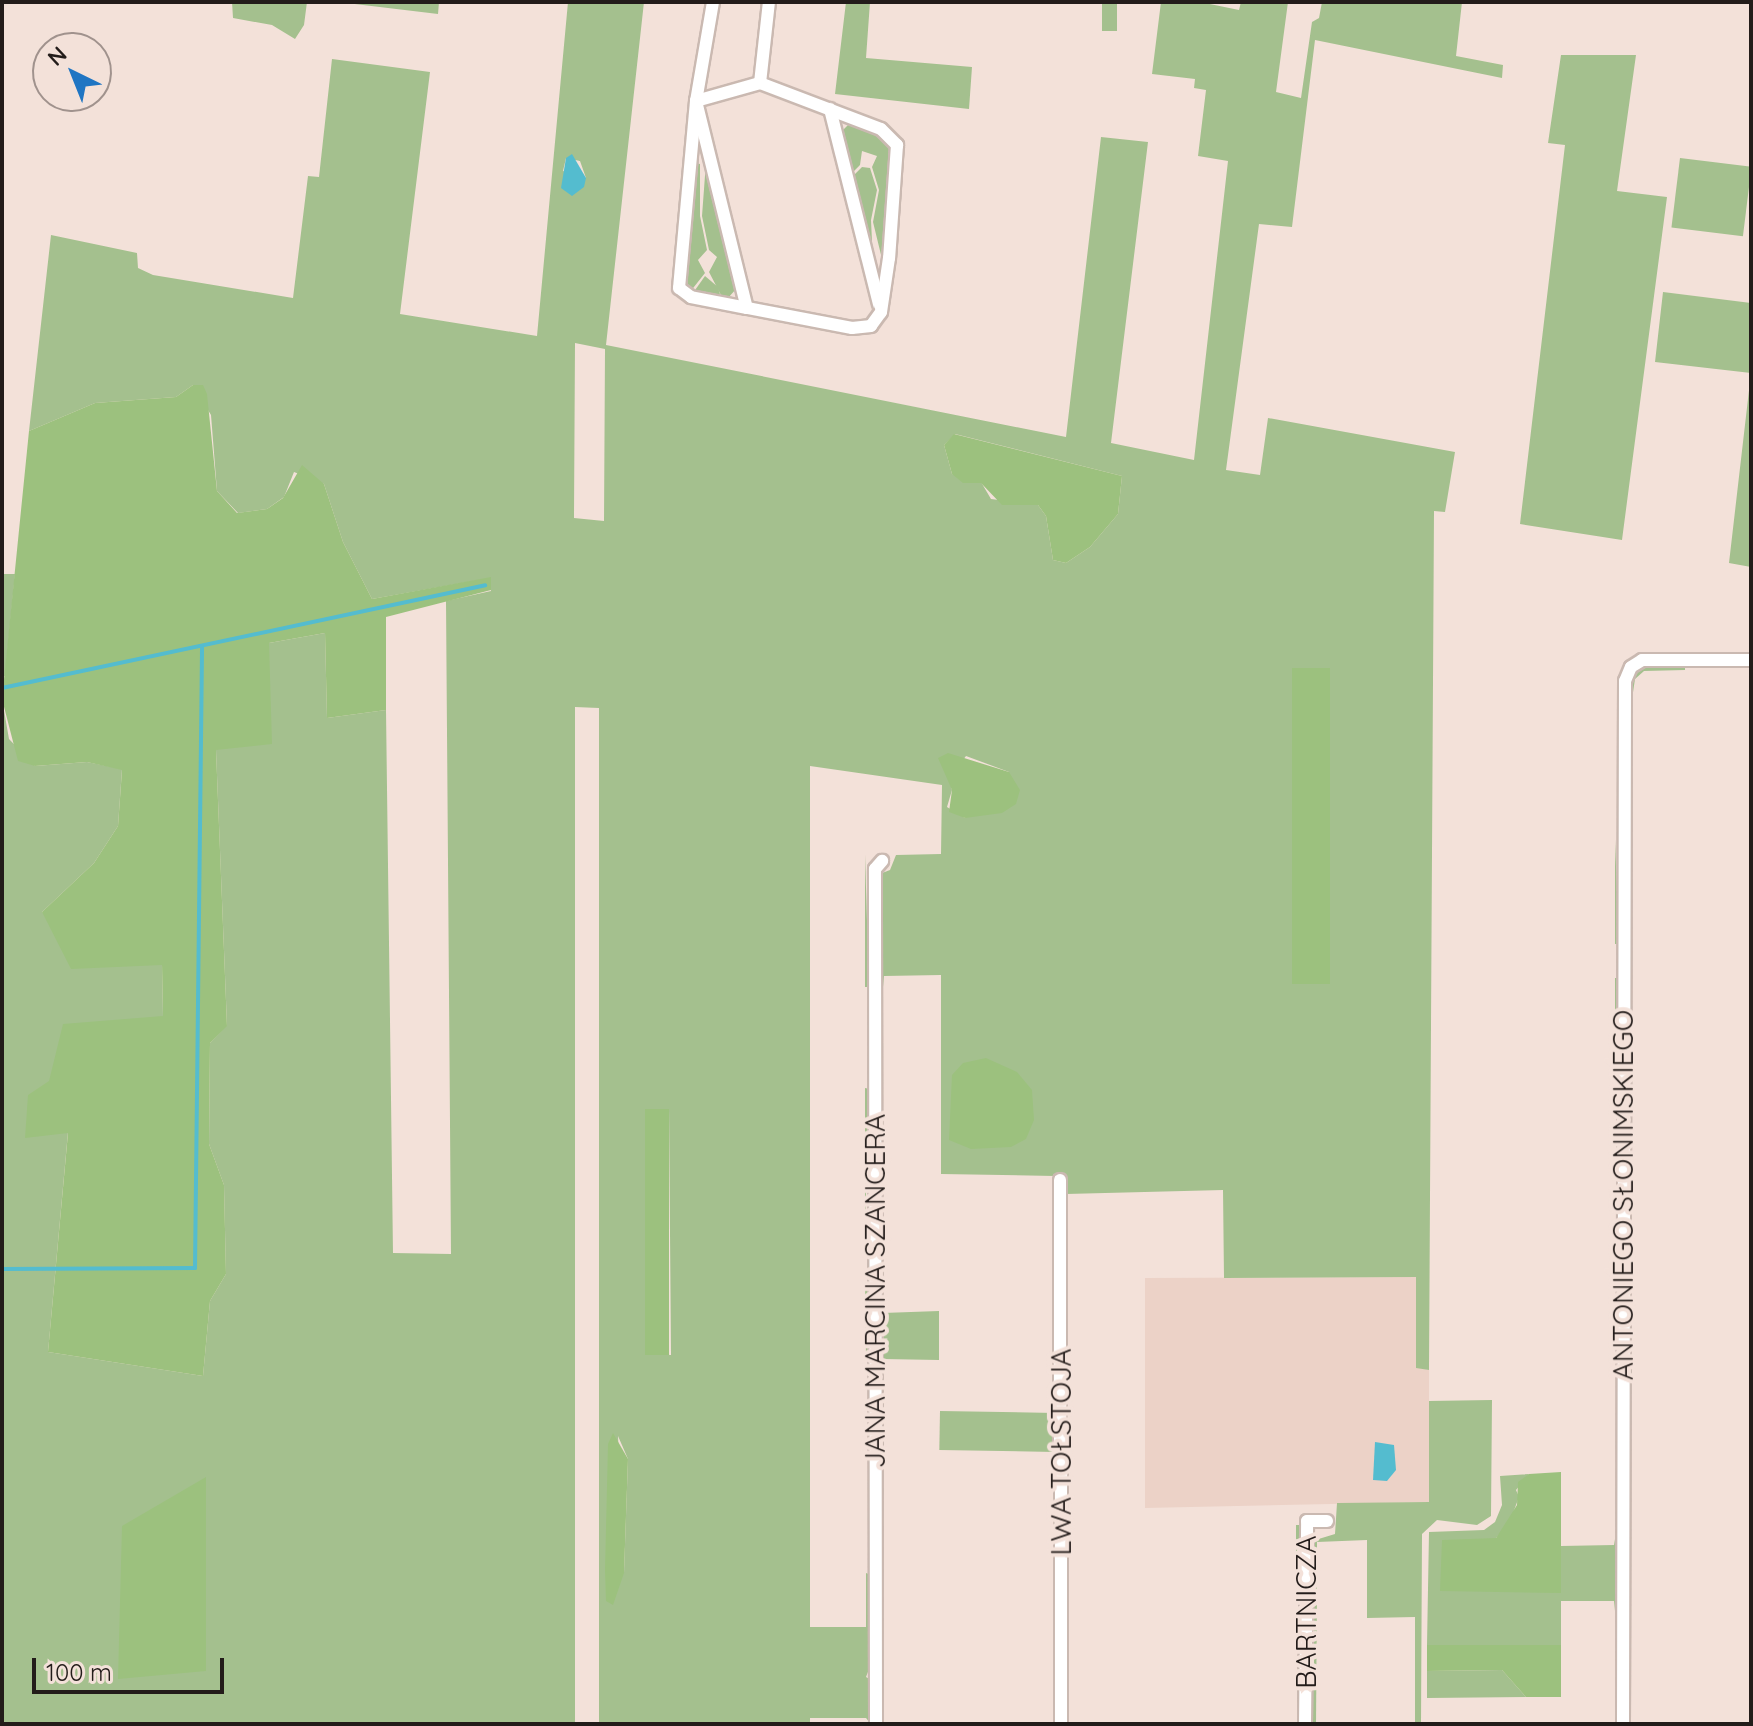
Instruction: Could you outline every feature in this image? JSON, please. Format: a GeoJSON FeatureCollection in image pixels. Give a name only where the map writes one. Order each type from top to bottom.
{"type":"FeatureCollection","features":[{"type":"Feature","properties":{"kind":"street"},"geometry":{"type":"LineString","coordinates":[[696,101],[760,83],[884,131],[898,149],[881,312],[871,326],[857,329],[691,297],[677,283],[696,101],[713,2]]}},
{"type":"Feature","properties":{"kind":"street"},"geometry":{"type":"LineString","coordinates":[[753,2],[769,4],[760,83]]}},
{"type":"Feature","properties":{"kind":"street"},"geometry":{"type":"LineString","coordinates":[[696,101],[747,308]]}},
{"type":"Feature","properties":{"kind":"street"},"geometry":{"type":"LineString","coordinates":[[830,109],[881,312]]}},
{"type":"Feature","properties":{"kind":"street","name":"ANTONIEGO SŁONIMSKIEGO"},"geometry":{"type":"LineString","coordinates":[[1623,1724],[1625,694],[1631,667],[1647,660],[1751,660]]}},
{"type":"Feature","properties":{"kind":"street","name":"JANA MARCINA SZANCERA"},"geometry":{"type":"LineString","coordinates":[[876,1724],[875,869],[882,861]]}},
{"type":"Feature","properties":{"kind":"street","name":"LWA TOŁSTOJA"},"geometry":{"type":"LineString","coordinates":[[1060,1180],[1061,1724]]}},
{"type":"Feature","properties":{"kind":"street","name":"BARTNICZA"},"geometry":{"type":"LineString","coordinates":[[1305,1724],[1307,1521],[1327,1521]]}},
{"type":"Feature","properties":{"kind":"shaded area"},"geometry":{"type":"Polygon","coordinates":[[[1416,1277],[1416,1367],[1429,1370],[1429,1502],[1145,1508],[1145,1278],[1416,1277]]]}},
{"type":"Feature","properties":{"kind":"green space"},"geometry":{"type":"Polygon","coordinates":[[[232,2],[307,2],[304,25],[295,39],[272,25],[233,18],[232,2]]]}},
{"type":"Feature","properties":{"kind":"green space"},"geometry":{"type":"Polygon","coordinates":[[[338,2],[439,2],[438,14],[338,2]]]}},
{"type":"Feature","properties":{"kind":"green space"},"geometry":{"type":"Polygon","coordinates":[[[568,2],[644,2],[606,345],[1066,437],[1101,137],[1148,142],[1111,443],[1194,460],[1228,161],[1198,156],[1206,90],[1194,88],[1195,79],[1152,74],[1161,2],[1200,2],[1239,10],[1241,2],[1288,2],[1276,92],[1301,98],[1312,22],[1319,18],[1322,2],[1462,2],[1456,56],[1503,65],[1502,78],[1315,40],[1292,227],[1259,224],[1226,470],[1260,475],[1268,418],[1455,452],[1445,512],[1434,511],[1429,1370],[1416,1368],[1416,1277],[1224,1278],[1223,1190],[1066,1194],[1066,1184],[1055,1176],[941,1174],[941,975],[884,976],[883,987],[879,985],[877,875],[890,870],[896,855],[941,854],[942,785],[810,766],[810,1627],[866,1627],[866,1573],[871,1575],[871,1664],[866,1677],[871,1680],[871,1724],[866,1718],[810,1718],[810,1724],[599,1724],[599,708],[575,707],[575,1724],[2,1724],[2,699],[9,739],[35,766],[87,762],[122,769],[118,826],[94,863],[42,912],[162,965],[163,1016],[68,1132],[48,1352],[203,1376],[210,1301],[226,1274],[224,1185],[209,1144],[210,1043],[227,1025],[216,750],[269,643],[325,633],[327,718],[386,710],[393,1253],[451,1254],[446,601],[491,591],[490,578],[372,599],[343,542],[324,484],[294,472],[284,497],[267,509],[238,513],[217,491],[211,415],[193,385],[176,397],[95,403],[29,431],[51,235],[137,253],[138,268],[153,275],[293,298],[308,176],[319,177],[332,59],[430,72],[400,314],[537,336],[568,2]],[[566,158],[563,171],[586,178],[580,161],[566,158]],[[575,343],[574,518],[604,521],[605,349],[575,343]],[[955,434],[944,445],[952,474],[981,482],[991,499],[1038,505],[1046,516],[1053,560],[1066,563],[1090,547],[1118,514],[1122,476],[955,434]],[[966,756],[949,778],[952,790],[947,807],[965,818],[1009,772],[966,756]],[[646,1109],[648,1354],[671,1355],[669,1109],[646,1109]],[[618,1436],[624,1573],[628,1459],[618,1436]]]}},
{"type":"Feature","properties":{"kind":"green space"},"geometry":{"type":"Polygon","coordinates":[[[846,2],[870,2],[866,58],[972,67],[969,109],[835,94],[846,2]]]}},
{"type":"Feature","properties":{"kind":"green space"},"geometry":{"type":"Polygon","coordinates":[[[1102,2],[1117,2],[1117,31],[1102,31],[1102,2]]]}},
{"type":"Feature","properties":{"kind":"green space"},"geometry":{"type":"Polygon","coordinates":[[[1561,55],[1636,55],[1617,191],[1667,197],[1622,540],[1520,524],[1565,145],[1548,143],[1561,55]]]}},
{"type":"Feature","properties":{"kind":"green space"},"geometry":{"type":"Polygon","coordinates":[[[849,124],[877,133],[891,144],[883,263],[873,222],[879,190],[872,167],[877,156],[862,151],[860,165],[851,174],[841,132],[849,124]]]}},
{"type":"Feature","properties":{"kind":"green space"},"geometry":{"type":"Polygon","coordinates":[[[1680,158],[1751,167],[1743,236],[1671,227],[1680,158]]]}},
{"type":"Feature","properties":{"kind":"green space"},"geometry":{"type":"Polygon","coordinates":[[[706,162],[736,289],[723,299],[709,272],[717,257],[709,250],[702,216],[706,162]]]}},
{"type":"Feature","properties":{"kind":"green space"},"geometry":{"type":"Polygon","coordinates":[[[695,163],[700,164],[700,216],[707,250],[698,260],[705,273],[690,292],[683,286],[695,163]]]}},
{"type":"Feature","properties":{"kind":"green space"},"geometry":{"type":"Polygon","coordinates":[[[862,167],[870,168],[877,190],[871,220],[873,263],[852,177],[862,167]]]}},
{"type":"Feature","properties":{"kind":"green space"},"geometry":{"type":"Polygon","coordinates":[[[705,276],[718,287],[721,298],[693,293],[705,276]]]}},
{"type":"Feature","properties":{"kind":"green space"},"geometry":{"type":"Polygon","coordinates":[[[1663,292],[1751,303],[1751,373],[1655,362],[1663,292]]]}},
{"type":"Feature","properties":{"kind":"green space"},"geometry":{"type":"Polygon","coordinates":[[[1751,373],[1751,567],[1729,563],[1751,373]]]}},
{"type":"Feature","properties":{"kind":"green space"},"geometry":{"type":"Polygon","coordinates":[[[193,385],[203,385],[207,394],[217,491],[237,513],[267,509],[283,498],[302,465],[324,484],[343,542],[372,599],[491,577],[491,590],[386,617],[386,710],[327,718],[325,633],[269,643],[272,744],[216,750],[227,1026],[210,1043],[209,1144],[224,1185],[226,1274],[210,1301],[203,1376],[48,1352],[68,1133],[25,1138],[28,1095],[49,1081],[63,1024],[163,1016],[162,965],[71,969],[42,912],[94,863],[118,826],[122,770],[87,762],[35,766],[18,761],[2,699],[29,431],[95,403],[176,397],[193,385]]]}},
{"type":"Feature","properties":{"kind":"green space"},"geometry":{"type":"Polygon","coordinates":[[[954,434],[1122,476],[1118,514],[1090,547],[1066,563],[1053,560],[1046,516],[1038,505],[1002,505],[981,483],[963,483],[952,474],[944,445],[954,434]]]}},
{"type":"Feature","properties":{"kind":"green space"},"geometry":{"type":"Polygon","coordinates":[[[2,574],[15,574],[5,676],[2,676],[2,574]]]}},
{"type":"Feature","properties":{"kind":"green space"},"geometry":{"type":"Polygon","coordinates":[[[1685,665],[1685,670],[1644,671],[1635,679],[1629,719],[1634,672],[1646,666],[1685,665]]]}},
{"type":"Feature","properties":{"kind":"green space"},"geometry":{"type":"Polygon","coordinates":[[[1292,668],[1330,668],[1330,984],[1292,984],[1292,668]]]}},
{"type":"Feature","properties":{"kind":"green space"},"geometry":{"type":"Polygon","coordinates":[[[948,753],[1009,772],[1020,790],[1016,804],[1002,813],[965,818],[949,812],[952,790],[938,758],[948,753]]]}},
{"type":"Feature","properties":{"kind":"green space"},"geometry":{"type":"Polygon","coordinates":[[[1615,840],[1619,944],[1615,944],[1615,840]]]}},
{"type":"Feature","properties":{"kind":"green space"},"geometry":{"type":"Polygon","coordinates":[[[865,854],[869,987],[865,987],[865,854]]]}},
{"type":"Feature","properties":{"kind":"green space"},"geometry":{"type":"Polygon","coordinates":[[[1615,978],[1619,978],[1619,1049],[1615,1049],[1615,978]]]}},
{"type":"Feature","properties":{"kind":"green space"},"geometry":{"type":"Polygon","coordinates":[[[986,1058],[1017,1072],[1032,1090],[1034,1120],[1026,1139],[1011,1147],[971,1149],[949,1140],[952,1075],[963,1063],[986,1058]]]}},
{"type":"Feature","properties":{"kind":"green space"},"geometry":{"type":"Polygon","coordinates":[[[865,1088],[870,1089],[865,1219],[865,1088]]]}},
{"type":"Feature","properties":{"kind":"green space"},"geometry":{"type":"Polygon","coordinates":[[[645,1109],[669,1109],[669,1355],[645,1355],[645,1109]]]}},
{"type":"Feature","properties":{"kind":"green space"},"geometry":{"type":"Polygon","coordinates":[[[865,1282],[870,1284],[870,1359],[866,1361],[865,1282]]]}},
{"type":"Feature","properties":{"kind":"green space"},"geometry":{"type":"Polygon","coordinates":[[[882,1285],[883,1313],[939,1311],[939,1360],[883,1359],[883,1382],[882,1285]]]}},
{"type":"Feature","properties":{"kind":"green space"},"geometry":{"type":"Polygon","coordinates":[[[1492,1400],[1491,1516],[1477,1525],[1437,1520],[1422,1534],[1421,1724],[1415,1724],[1415,1617],[1367,1618],[1367,1540],[1317,1542],[1317,1573],[1310,1573],[1312,1541],[1335,1534],[1337,1503],[1429,1502],[1429,1401],[1492,1400]]]}},
{"type":"Feature","properties":{"kind":"green space"},"geometry":{"type":"Polygon","coordinates":[[[940,1411],[1056,1413],[1055,1452],[939,1450],[940,1411]]]}},
{"type":"Feature","properties":{"kind":"green space"},"geometry":{"type":"Polygon","coordinates":[[[613,1433],[628,1459],[624,1573],[613,1605],[606,1601],[605,1570],[608,1444],[613,1433]]]}},
{"type":"Feature","properties":{"kind":"green space"},"geometry":{"type":"Polygon","coordinates":[[[1561,1472],[1561,1593],[1440,1591],[1442,1540],[1496,1538],[1517,1505],[1518,1482],[1529,1474],[1561,1472]]]}},
{"type":"Feature","properties":{"kind":"green space"},"geometry":{"type":"Polygon","coordinates":[[[1529,1474],[1516,1490],[1519,1497],[1510,1521],[1496,1538],[1560,1593],[1561,1546],[1614,1545],[1618,1521],[1617,1631],[1614,1601],[1561,1601],[1561,1645],[1427,1645],[1429,1532],[1484,1530],[1495,1522],[1502,1505],[1500,1476],[1529,1474]]]}},
{"type":"Feature","properties":{"kind":"green space"},"geometry":{"type":"Polygon","coordinates":[[[206,1477],[206,1671],[118,1679],[122,1526],[206,1477]]]}},
{"type":"Feature","properties":{"kind":"green space"},"geometry":{"type":"Polygon","coordinates":[[[1296,1525],[1300,1525],[1300,1597],[1296,1597],[1296,1525]]]}},
{"type":"Feature","properties":{"kind":"green space"},"geometry":{"type":"Polygon","coordinates":[[[1317,1586],[1316,1724],[1310,1724],[1310,1587],[1317,1586]]]}},
{"type":"Feature","properties":{"kind":"green space"},"geometry":{"type":"Polygon","coordinates":[[[1427,1645],[1561,1645],[1561,1697],[1526,1697],[1502,1670],[1427,1671],[1427,1645]]]}},
{"type":"Feature","properties":{"kind":"green space"},"geometry":{"type":"Polygon","coordinates":[[[1502,1670],[1526,1697],[1427,1698],[1427,1671],[1502,1670]]]}},
{"type":"Feature","properties":{"kind":"water"},"geometry":{"type":"Polygon","coordinates":[[[572,154],[586,178],[584,187],[572,196],[561,188],[566,158],[572,154]]]}},
{"type":"Feature","properties":{"kind":"water"},"geometry":{"type":"Polygon","coordinates":[[[1375,1442],[1394,1445],[1396,1470],[1387,1481],[1373,1480],[1375,1442]]]}},
{"type":"Feature","properties":{"kind":"waterway"},"geometry":{"type":"LineString","coordinates":[[2,688],[485,585]]}},
{"type":"Feature","properties":{"kind":"waterway"},"geometry":{"type":"LineString","coordinates":[[2,1269],[195,1268],[202,647]]}}]}
